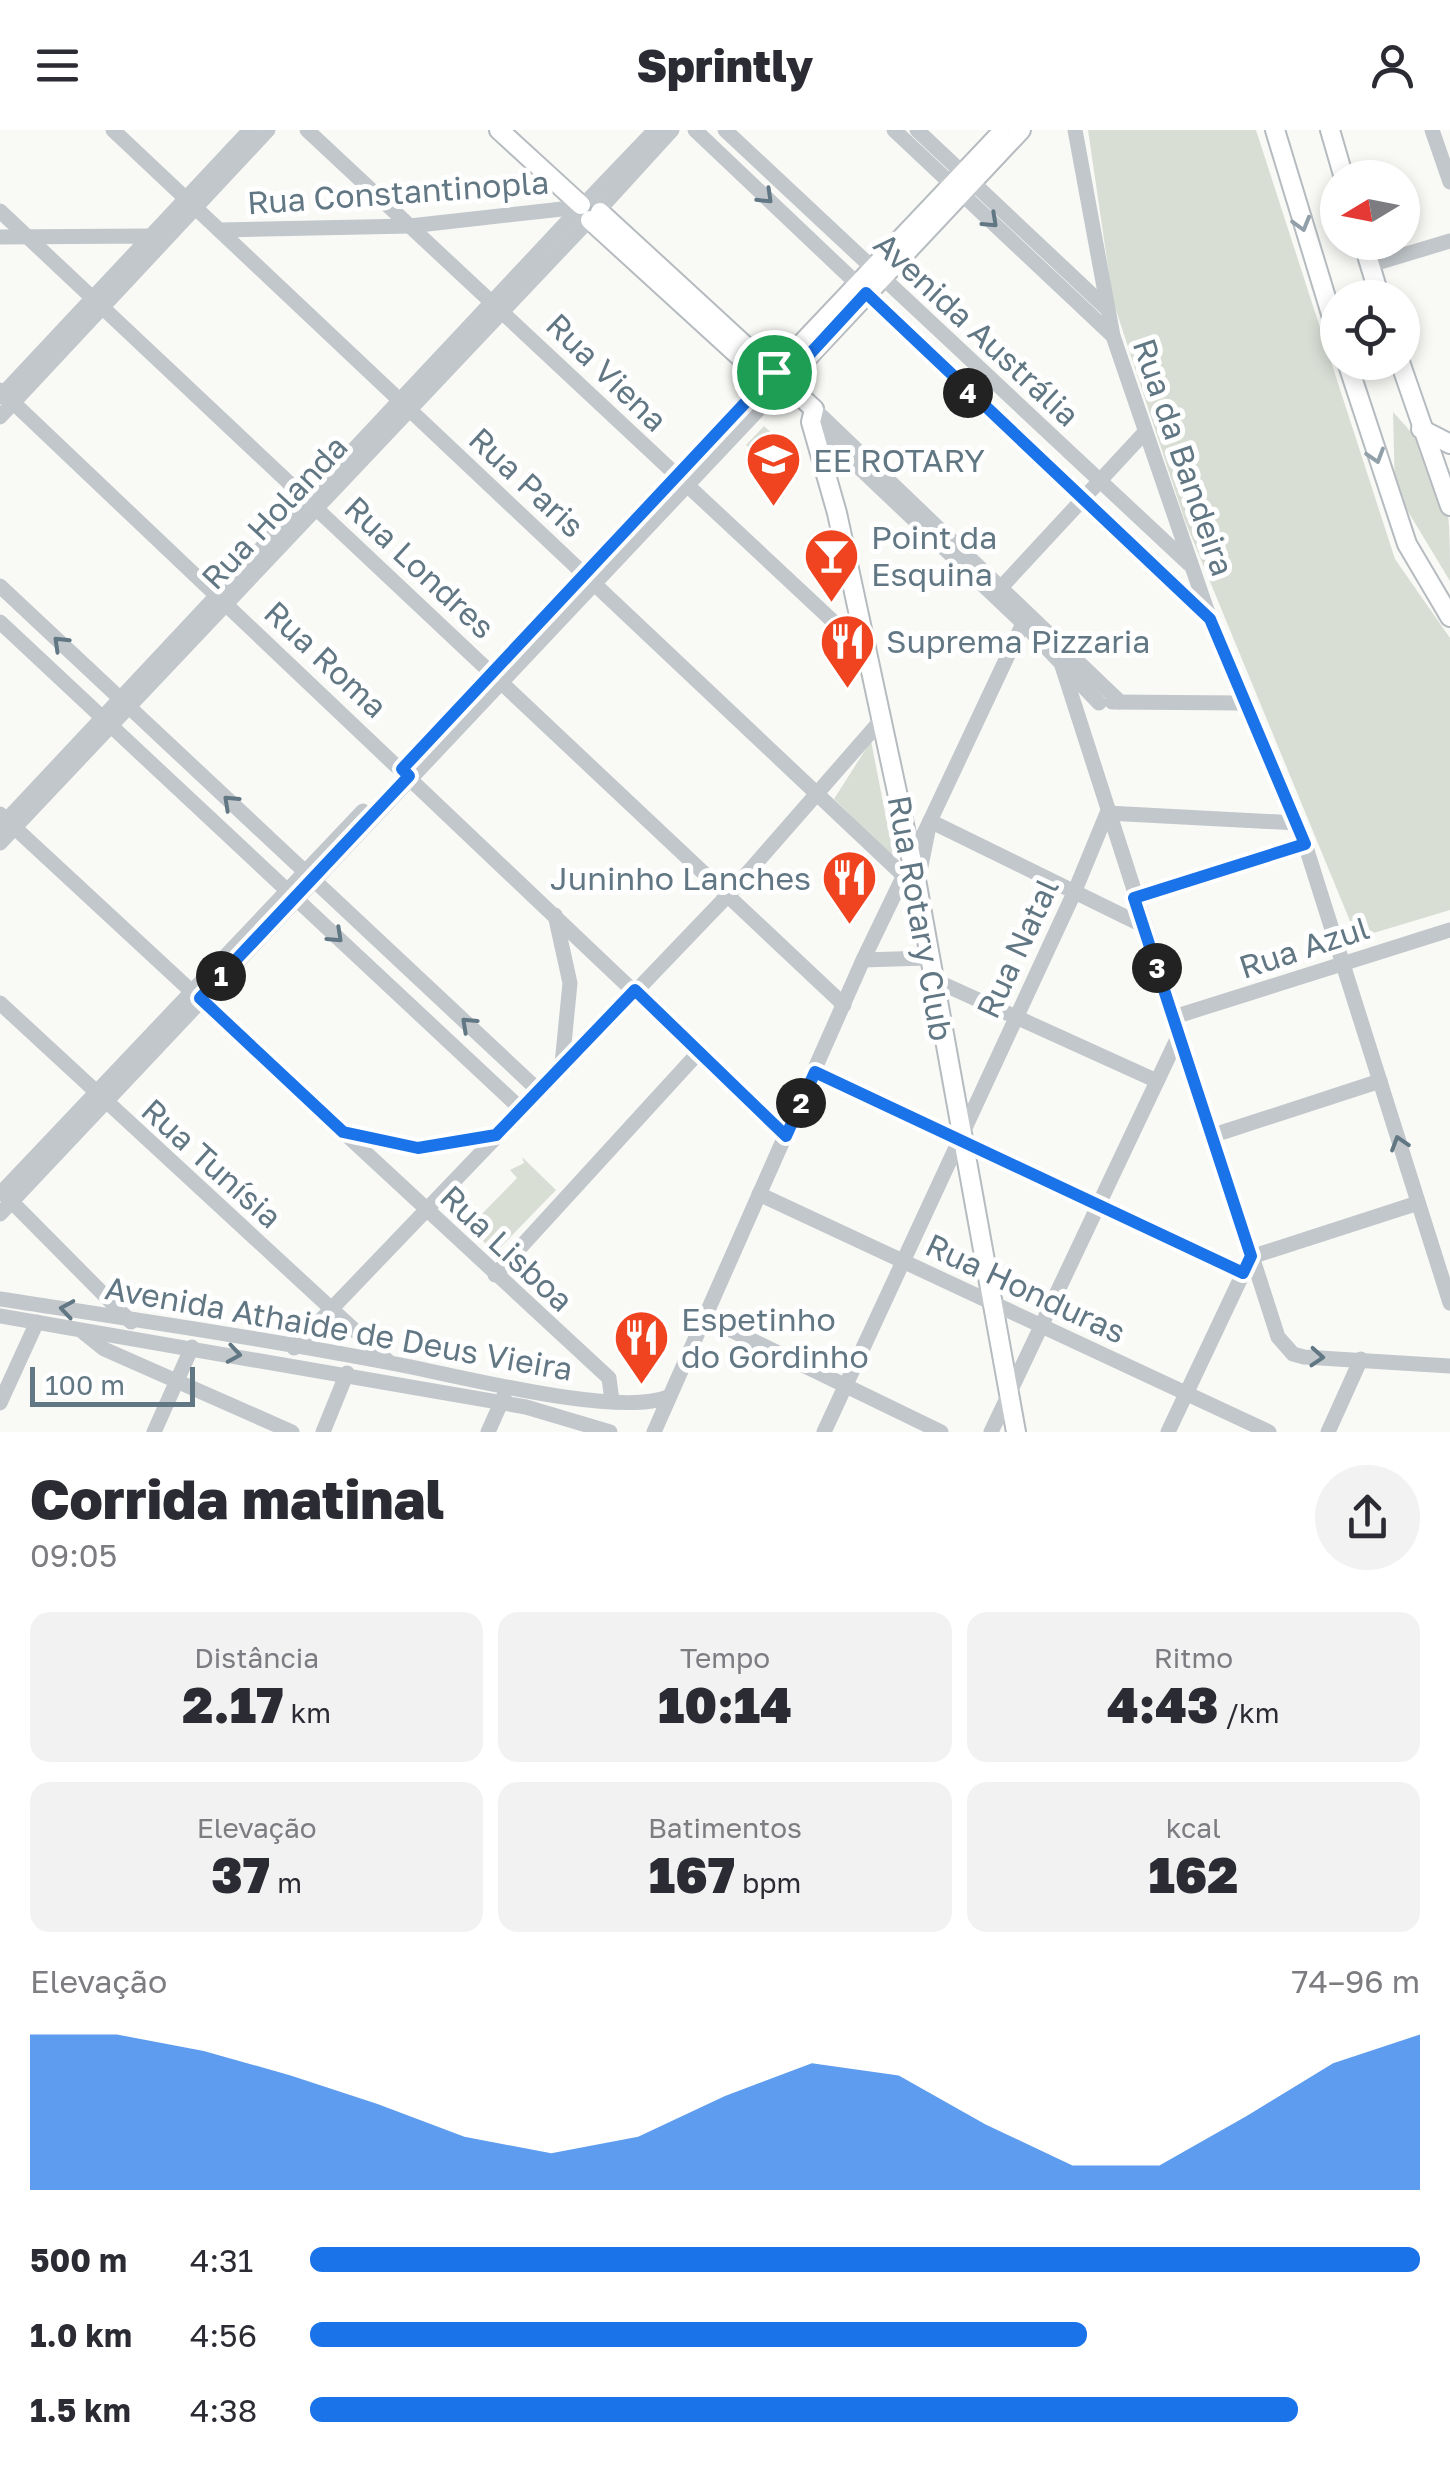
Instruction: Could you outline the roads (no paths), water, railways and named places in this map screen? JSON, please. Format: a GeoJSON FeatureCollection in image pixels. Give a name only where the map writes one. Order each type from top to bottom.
{"type":"FeatureCollection","features":[{"type":"Feature","properties":{"kind":"main road"},"geometry":{"type":"LineString","coordinates":[[499,130],[812,416]]}},
{"type":"Feature","properties":{"kind":"main road"},"geometry":{"type":"LineString","coordinates":[[514,130],[588,209]]}},
{"type":"Feature","properties":{"kind":"main road"},"geometry":{"type":"LineString","coordinates":[[962,183],[1004,130]]}},
{"type":"Feature","properties":{"kind":"main road"},"geometry":{"type":"LineString","coordinates":[[775,381],[962,183],[1021,130]]}},
{"type":"Feature","properties":{"kind":"main road"},"geometry":{"type":"LineString","coordinates":[[1275,130],[1321,280]]}},
{"type":"Feature","properties":{"kind":"main road"},"geometry":{"type":"LineString","coordinates":[[1330,130],[1339,160]]}},
{"type":"Feature","properties":{"kind":"main road"},"geometry":{"type":"LineString","coordinates":[[1368,260],[1375,280]]}},
{"type":"Feature","properties":{"kind":"main road"},"geometry":{"type":"LineString","coordinates":[[1352,380],[1388,495],[1424,578],[1450,617]]}},
{"type":"Feature","properties":{"kind":"main road"},"geometry":{"type":"LineString","coordinates":[[1405,380],[1450,506]]}},
{"type":"Feature","properties":{"kind":"main road","name":"Rua Rotary Club"},"geometry":{"type":"LineString","coordinates":[[812,416],[911,856],[910,880],[1016,1432]]}},
{"type":"Feature","properties":{"kind":"main road"},"geometry":{"type":"LineString","coordinates":[[1421,429],[1450,444]]}},
{"type":"Feature","properties":{"kind":"main road"},"geometry":{"type":"LineString","coordinates":[[1424,578],[1450,592]]}},
{"type":"Feature","properties":{"kind":"street","name":"Rua Paris"},"geometry":{"type":"LineString","coordinates":[[114,130],[910,880]]}},
{"type":"Feature","properties":{"kind":"street"},"geometry":{"type":"LineString","coordinates":[[192,203],[250,130]]}},
{"type":"Feature","properties":{"kind":"street"},"geometry":{"type":"LineString","coordinates":[[0,417],[4,396],[268,130]]}},
{"type":"Feature","properties":{"kind":"street","name":"Rua Viena"},"geometry":{"type":"LineString","coordinates":[[307,130],[868,654]]}},
{"type":"Feature","properties":{"kind":"street","name":"Rua Holanda"},"geometry":{"type":"LineString","coordinates":[[0,843],[5,822],[107,722],[498,306],[588,209],[654,130]]}},
{"type":"Feature","properties":{"kind":"street","name":"Rua Holanda"},"geometry":{"type":"LineString","coordinates":[[588,209],[672,130]]}},
{"type":"Feature","properties":{"kind":"street","name":"Avenida Austrália"},"geometry":{"type":"LineString","coordinates":[[695,130],[1210,619]]}},
{"type":"Feature","properties":{"kind":"street","name":"Avenida Austrália"},"geometry":{"type":"LineString","coordinates":[[726,130],[1192,567]]}},
{"type":"Feature","properties":{"kind":"street"},"geometry":{"type":"LineString","coordinates":[[916,130],[962,183],[1113,336]]}},
{"type":"Feature","properties":{"kind":"street","name":"Rua da Bandeira"},"geometry":{"type":"LineString","coordinates":[[1075,130],[1113,336],[1210,619],[1305,844],[1450,1303]]}},
{"type":"Feature","properties":{"kind":"street"},"geometry":{"type":"LineString","coordinates":[[1432,130],[1450,182]]}},
{"type":"Feature","properties":{"kind":"street"},"geometry":{"type":"LineString","coordinates":[[896,131],[1105,307]]}},
{"type":"Feature","properties":{"kind":"street"},"geometry":{"type":"LineString","coordinates":[[730,162],[742,146]]}},
{"type":"Feature","properties":{"kind":"street","name":"Rua Constantinopla"},"geometry":{"type":"LineString","coordinates":[[220,230],[410,226],[588,209]]}},
{"type":"Feature","properties":{"kind":"street","name":"Rua Londres"},"geometry":{"type":"LineString","coordinates":[[0,212],[730,893],[844,1005]]}},
{"type":"Feature","properties":{"kind":"street"},"geometry":{"type":"LineString","coordinates":[[0,237],[154,241]]}},
{"type":"Feature","properties":{"kind":"street"},"geometry":{"type":"LineString","coordinates":[[1370,265],[1450,241]]}},
{"type":"Feature","properties":{"kind":"street"},"geometry":{"type":"LineString","coordinates":[[0,1214],[3,1195],[775,381]]}},
{"type":"Feature","properties":{"kind":"street","name":"Rua Roma"},"geometry":{"type":"LineString","coordinates":[[4,396],[406,772],[786,1136]]}},
{"type":"Feature","properties":{"kind":"street"},"geometry":{"type":"LineString","coordinates":[[812,416],[1120,702]]}},
{"type":"Feature","properties":{"kind":"street"},"geometry":{"type":"LineString","coordinates":[[997,591],[1085,501],[1145,432]]}},
{"type":"Feature","properties":{"kind":"street"},"geometry":{"type":"LineString","coordinates":[[0,586],[539,1091]]}},
{"type":"Feature","properties":{"kind":"street"},"geometry":{"type":"LineString","coordinates":[[1026,618],[1098,702]]}},
{"type":"Feature","properties":{"kind":"street"},"geometry":{"type":"LineString","coordinates":[[911,856],[1026,618]]}},
{"type":"Feature","properties":{"kind":"street"},"geometry":{"type":"LineString","coordinates":[[0,622],[522,1109]]}},
{"type":"Feature","properties":{"kind":"street"},"geometry":{"type":"LineString","coordinates":[[1053,638],[1142,925],[1283,1346],[1304,1357],[1450,1366]]}},
{"type":"Feature","properties":{"kind":"street"},"geometry":{"type":"LineString","coordinates":[[1074,702],[1243,703]]}},
{"type":"Feature","properties":{"kind":"street"},"geometry":{"type":"LineString","coordinates":[[294,1348],[730,893],[883,718]]}},
{"type":"Feature","properties":{"kind":"street"},"geometry":{"type":"LineString","coordinates":[[1107,813],[1296,823]]}},
{"type":"Feature","properties":{"kind":"street","name":"Rua Natal"},"geometry":{"type":"LineString","coordinates":[[824,1432],[1074,893],[1107,813]]}},
{"type":"Feature","properties":{"kind":"street"},"geometry":{"type":"LineString","coordinates":[[655,1428],[864,960],[910,880],[930,821]]}},
{"type":"Feature","properties":{"kind":"street"},"geometry":{"type":"LineString","coordinates":[[930,821],[1142,925]]}},
{"type":"Feature","properties":{"kind":"street","name":"Rua Lisboa"},"geometry":{"type":"LineString","coordinates":[[5,822],[609,1378],[612,1401]]}},
{"type":"Feature","properties":{"kind":"street"},"geometry":{"type":"LineString","coordinates":[[1134,898],[1305,844]]}},
{"type":"Feature","properties":{"kind":"street"},"geometry":{"type":"LineString","coordinates":[[555,915],[570,983],[562,1064]]}},
{"type":"Feature","properties":{"kind":"street","name":"Rua Azul"},"geometry":{"type":"LineString","coordinates":[[1174,1017],[1450,930]]}},
{"type":"Feature","properties":{"kind":"street"},"geometry":{"type":"LineString","coordinates":[[864,960],[927,958]]}},
{"type":"Feature","properties":{"kind":"street"},"geometry":{"type":"LineString","coordinates":[[932,979],[1157,1081]]}},
{"type":"Feature","properties":{"kind":"street","name":"Rua Tunísia"},"geometry":{"type":"LineString","coordinates":[[0,1003],[389,1362]]}},
{"type":"Feature","properties":{"kind":"street"},"geometry":{"type":"LineString","coordinates":[[992,1432],[1179,1035]]}},
{"type":"Feature","properties":{"kind":"street"},"geometry":{"type":"LineString","coordinates":[[495,1275],[699,1052]]}},
{"type":"Feature","properties":{"kind":"street"},"geometry":{"type":"LineString","coordinates":[[815,1072],[1243,1273]]}},
{"type":"Feature","properties":{"kind":"street"},"geometry":{"type":"LineString","coordinates":[[1214,1135],[1380,1081]]}},
{"type":"Feature","properties":{"kind":"street"},"geometry":{"type":"LineString","coordinates":[[343,1132],[418,1148],[496,1135]]}},
{"type":"Feature","properties":{"kind":"street","name":"Rua Honduras"},"geometry":{"type":"LineString","coordinates":[[759,1194],[1269,1432]]}},
{"type":"Feature","properties":{"kind":"street"},"geometry":{"type":"LineString","coordinates":[[3,1195],[131,1319],[130,1338]]}},
{"type":"Feature","properties":{"kind":"street"},"geometry":{"type":"LineString","coordinates":[[1168,1432],[1251,1256],[1418,1203]]}},
{"type":"Feature","properties":{"kind":"street","name":"Avenida Athaide de Deus Vieira"},"geometry":{"type":"LineString","coordinates":[[0,1299],[389,1362],[504,1395],[610,1432]]}},
{"type":"Feature","properties":{"kind":"street","name":"Avenida Athaide de Deus Vieira"},"geometry":{"type":"LineString","coordinates":[[0,1316],[504,1395],[633,1404],[668,1397]]}},
{"type":"Feature","properties":{"kind":"street"},"geometry":{"type":"LineString","coordinates":[[704,1317],[941,1432]]}},
{"type":"Feature","properties":{"kind":"street"},"geometry":{"type":"LineString","coordinates":[[0,1403],[38,1322]]}},
{"type":"Feature","properties":{"kind":"street"},"geometry":{"type":"LineString","coordinates":[[80,1330],[104,1349],[292,1432]]}},
{"type":"Feature","properties":{"kind":"street"},"geometry":{"type":"LineString","coordinates":[[154,1432],[192,1348]]}},
{"type":"Feature","properties":{"kind":"street"},"geometry":{"type":"LineString","coordinates":[[1328,1432],[1362,1359]]}},
{"type":"Feature","properties":{"kind":"street"},"geometry":{"type":"LineString","coordinates":[[322,1432],[347,1373]]}},
{"type":"Feature","properties":{"kind":"street"},"geometry":{"type":"LineString","coordinates":[[488,1432],[504,1395]]}},
{"type":"Feature","properties":{"kind":"street"},"geometry":{"type":"LineString","coordinates":[[633,1404],[648,1412],[655,1428]]}},
{"type":"Feature","properties":{"kind":"place","name":"EE ROTARY"},"geometry":{"type":"Point","coordinates":[774,509]}},
{"type":"Feature","properties":{"kind":"place","name":"Point da Esquina"},"geometry":{"type":"Point","coordinates":[832,604]}},
{"type":"Feature","properties":{"kind":"place","name":"Suprema Pizzaria"},"geometry":{"type":"Point","coordinates":[847,690]}},
{"type":"Feature","properties":{"kind":"place","name":"Juninho Lanches"},"geometry":{"type":"Point","coordinates":[850,927]}},
{"type":"Feature","properties":{"kind":"place","name":"Espetinho do Gordinho"},"geometry":{"type":"Point","coordinates":[642,1386]}}]}
